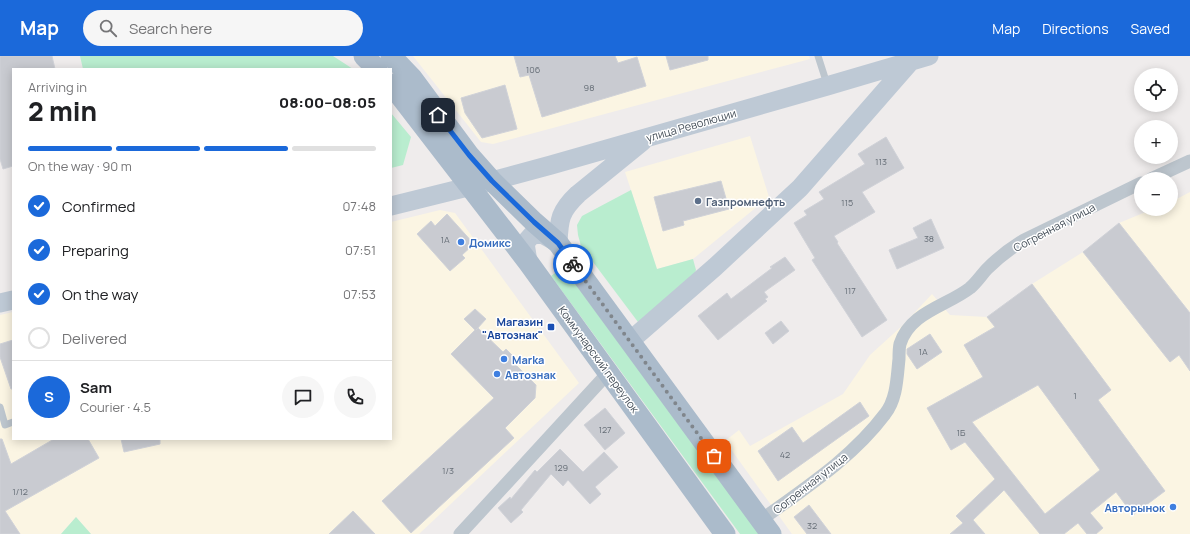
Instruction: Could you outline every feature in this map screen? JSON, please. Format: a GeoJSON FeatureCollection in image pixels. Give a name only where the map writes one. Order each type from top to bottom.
{"type":"FeatureCollection","features":[{"type":"Feature","properties":{"kind":"main road"},"geometry":{"type":"LineString","coordinates":[[364,56],[377,68]]}},
{"type":"Feature","properties":{"kind":"main road"},"geometry":{"type":"LineString","coordinates":[[391,56],[412,78],[469,155],[492,181],[558,243],[766,527]]}},
{"type":"Feature","properties":{"kind":"main road","name":"улица Революции"},"geometry":{"type":"LineString","coordinates":[[392,206],[492,181],[647,138],[920,58]]}},
{"type":"Feature","properties":{"kind":"main road","name":"улица Революции"},"geometry":{"type":"LineString","coordinates":[[630,341],[715,267],[800,188],[920,58]]}},
{"type":"Feature","properties":{"kind":"main road","name":"Коммунарский переулок"},"geometry":{"type":"LineString","coordinates":[[392,85],[528,262],[725,534]]}},
{"type":"Feature","properties":{"kind":"main road"},"geometry":{"type":"LineString","coordinates":[[558,243],[559,224],[569,203],[647,138]]}},
{"type":"Feature","properties":{"kind":"main road"},"geometry":{"type":"LineString","coordinates":[[528,262],[525,243],[532,235],[542,234],[558,243]]}},
{"type":"Feature","properties":{"kind":"main road"},"geometry":{"type":"LineString","coordinates":[[0,303],[12,300]]}},
{"type":"Feature","properties":{"kind":"street"},"geometry":{"type":"LineString","coordinates":[[1166,172],[1190,161]]}},
{"type":"Feature","properties":{"kind":"street","name":"Согренная улица"},"geometry":{"type":"LineString","coordinates":[[766,527],[834,467],[864,438],[886,413],[893,398],[896,386],[900,344],[907,331],[919,318],[969,288],[994,262],[1024,240],[1134,186]]}},
{"type":"Feature","properties":{"kind":"street"},"geometry":{"type":"LineString","coordinates":[[460,534],[608,373]]}},
{"type":"Feature","properties":{"kind":"lane"},"geometry":{"type":"LineString","coordinates":[[818,56],[827,86]]}},
{"type":"Feature","properties":{"kind":"lane"},"geometry":{"type":"LineString","coordinates":[[0,407],[5,425],[12,422]]}},
{"type":"Feature","properties":{"kind":"shaded area"},"geometry":{"type":"Polygon","coordinates":[[[413,56],[809,56],[810,59],[493,144],[481,142],[413,56]]]}},
{"type":"Feature","properties":{"kind":"shaded area"},"geometry":{"type":"Polygon","coordinates":[[[750,136],[769,197],[693,259],[657,269],[625,172],[750,136]]]}},
{"type":"Feature","properties":{"kind":"shaded area"},"geometry":{"type":"Polygon","coordinates":[[[1190,192],[1190,534],[792,534],[725,441],[739,430],[750,446],[843,394],[870,355],[903,325],[932,294],[950,315],[987,317],[1032,284],[1083,252],[1119,223],[1136,216],[1178,216],[1178,198],[1190,192]]]}},
{"type":"Feature","properties":{"kind":"shaded area"},"geometry":{"type":"Polygon","coordinates":[[[440,210],[455,213],[579,383],[419,534],[91,534],[76,517],[61,534],[0,534],[0,315],[12,312],[12,440],[392,440],[392,222],[440,210]]]}},
{"type":"Feature","properties":{"kind":"green space"},"geometry":{"type":"Polygon","coordinates":[[[80,56],[333,56],[351,68],[83,68],[80,56]]]}},
{"type":"Feature","properties":{"kind":"green space"},"geometry":{"type":"Polygon","coordinates":[[[392,114],[411,137],[403,165],[392,168],[392,114]]]}},
{"type":"Feature","properties":{"kind":"green space"},"geometry":{"type":"Polygon","coordinates":[[[631,190],[657,269],[693,259],[696,270],[692,280],[641,326],[581,246],[577,225],[582,216],[631,190]]]}},
{"type":"Feature","properties":{"kind":"green space"},"geometry":{"type":"Polygon","coordinates":[[[563,267],[759,534],[740,534],[551,276],[563,267]]]}},
{"type":"Feature","properties":{"kind":"green space"},"geometry":{"type":"Polygon","coordinates":[[[76,517],[91,534],[61,534],[76,517]]]}},
{"type":"Feature","properties":{"kind":"building"},"geometry":{"type":"Polygon","coordinates":[[[0,56],[52,56],[55,68],[12,68],[12,166],[3,169],[0,159],[0,56]]]}},
{"type":"Feature","properties":{"kind":"building"},"geometry":{"type":"Polygon","coordinates":[[[514,56],[615,56],[618,63],[637,57],[646,86],[542,117],[529,75],[520,77],[514,56]]]}},
{"type":"Feature","properties":{"kind":"building"},"geometry":{"type":"Polygon","coordinates":[[[666,56],[708,56],[708,60],[670,70],[666,56]]]}},
{"type":"Feature","properties":{"kind":"building"},"geometry":{"type":"Polygon","coordinates":[[[505,85],[517,129],[482,138],[465,113],[461,98],[505,85]]]}},
{"type":"Feature","properties":{"kind":"building"},"geometry":{"type":"Polygon","coordinates":[[[886,137],[904,168],[862,192],[875,212],[834,236],[887,320],[862,337],[812,260],[815,258],[794,223],[807,215],[804,211],[824,199],[819,192],[865,164],[858,154],[886,137]]]}},
{"type":"Feature","properties":{"kind":"building"},"geometry":{"type":"Polygon","coordinates":[[[721,181],[729,209],[683,221],[684,225],[663,231],[654,197],[721,181]]]}},
{"type":"Feature","properties":{"kind":"building"},"geometry":{"type":"Polygon","coordinates":[[[447,214],[474,244],[462,255],[465,258],[450,271],[417,234],[431,221],[435,226],[447,214]]]}},
{"type":"Feature","properties":{"kind":"building"},"geometry":{"type":"Polygon","coordinates":[[[931,219],[944,248],[897,269],[889,250],[918,238],[913,228],[931,219]]]}},
{"type":"Feature","properties":{"kind":"building"},"geometry":{"type":"Polygon","coordinates":[[[1119,223],[1190,313],[1190,371],[1179,355],[1170,362],[1083,252],[1119,223]]]}},
{"type":"Feature","properties":{"kind":"building"},"geometry":{"type":"Polygon","coordinates":[[[785,257],[795,270],[764,292],[768,297],[765,299],[767,301],[718,340],[698,316],[727,293],[731,299],[772,268],[770,267],[785,257]]]}},
{"type":"Feature","properties":{"kind":"building"},"geometry":{"type":"Polygon","coordinates":[[[1032,284],[1111,390],[1098,400],[1165,491],[1133,515],[1116,492],[1090,513],[1103,528],[1096,534],[1087,534],[1078,523],[1064,534],[1040,534],[1004,490],[973,520],[985,534],[950,534],[963,523],[956,516],[995,479],[965,442],[951,450],[927,408],[983,377],[964,345],[995,327],[987,317],[1032,284]],[[1038,385],[972,422],[1045,514],[1100,470],[1038,385]]]}},
{"type":"Feature","properties":{"kind":"building"},"geometry":{"type":"Polygon","coordinates":[[[475,309],[486,319],[476,330],[478,328],[503,352],[506,349],[516,359],[513,362],[536,385],[535,398],[505,428],[514,438],[411,533],[382,501],[494,398],[451,354],[475,330],[464,319],[475,309]]]}},
{"type":"Feature","properties":{"kind":"building"},"geometry":{"type":"Polygon","coordinates":[[[781,321],[789,331],[773,344],[765,333],[781,321]]]}},
{"type":"Feature","properties":{"kind":"building"},"geometry":{"type":"Polygon","coordinates":[[[930,334],[942,352],[917,369],[907,354],[907,349],[930,334]]]}},
{"type":"Feature","properties":{"kind":"building"},"geometry":{"type":"Polygon","coordinates":[[[12,340],[12,389],[0,357],[0,344],[12,340]]]}},
{"type":"Feature","properties":{"kind":"building"},"geometry":{"type":"Polygon","coordinates":[[[860,402],[869,416],[778,481],[758,451],[792,427],[803,443],[860,402]]]}},
{"type":"Feature","properties":{"kind":"building"},"geometry":{"type":"Polygon","coordinates":[[[605,408],[625,433],[605,450],[584,425],[605,408]]]}},
{"type":"Feature","properties":{"kind":"building"},"geometry":{"type":"Polygon","coordinates":[[[0,439],[2,439],[11,464],[52,440],[89,440],[99,458],[5,511],[20,534],[0,534],[0,439]]]}},
{"type":"Feature","properties":{"kind":"building"},"geometry":{"type":"Polygon","coordinates":[[[121,440],[160,440],[160,444],[124,452],[121,440]]]}},
{"type":"Feature","properties":{"kind":"building"},"geometry":{"type":"Polygon","coordinates":[[[560,449],[583,472],[604,452],[618,467],[595,487],[601,494],[590,504],[568,480],[563,486],[551,474],[521,510],[523,512],[511,523],[498,508],[510,497],[511,499],[535,470],[537,472],[560,449]]]}},
{"type":"Feature","properties":{"kind":"building"},"geometry":{"type":"Polygon","coordinates":[[[809,505],[831,534],[807,534],[794,517],[809,505]]]}},
{"type":"Feature","properties":{"kind":"building"},"geometry":{"type":"Polygon","coordinates":[[[353,511],[375,534],[329,534],[353,511]]]}},
{"type":"Feature","properties":{"kind":"way so far"},"geometry":{"type":"LineString","coordinates":[[573,264],[714,456]]}},
{"type":"Feature","properties":{"kind":"place","name":"Газпромнефть"},"geometry":{"type":"Point","coordinates":[698,201]}},
{"type":"Feature","properties":{"kind":"place","name":"Домикс"},"geometry":{"type":"Point","coordinates":[461,242]}},
{"type":"Feature","properties":{"kind":"place","name":"Магазин \"Автознак\""},"geometry":{"type":"Point","coordinates":[551,327]}},
{"type":"Feature","properties":{"kind":"place","name":"Marka"},"geometry":{"type":"Point","coordinates":[504,359]}},
{"type":"Feature","properties":{"kind":"place","name":"Автознак"},"geometry":{"type":"Point","coordinates":[497,374]}},
{"type":"Feature","properties":{"kind":"place","name":"Авторынок"},"geometry":{"type":"Point","coordinates":[1173,507]}},
{"type":"Feature","properties":{"kind":"route"},"geometry":{"type":"LineString","coordinates":[[438,115],[469,155],[492,181],[558,243],[573,264]]}}]}
